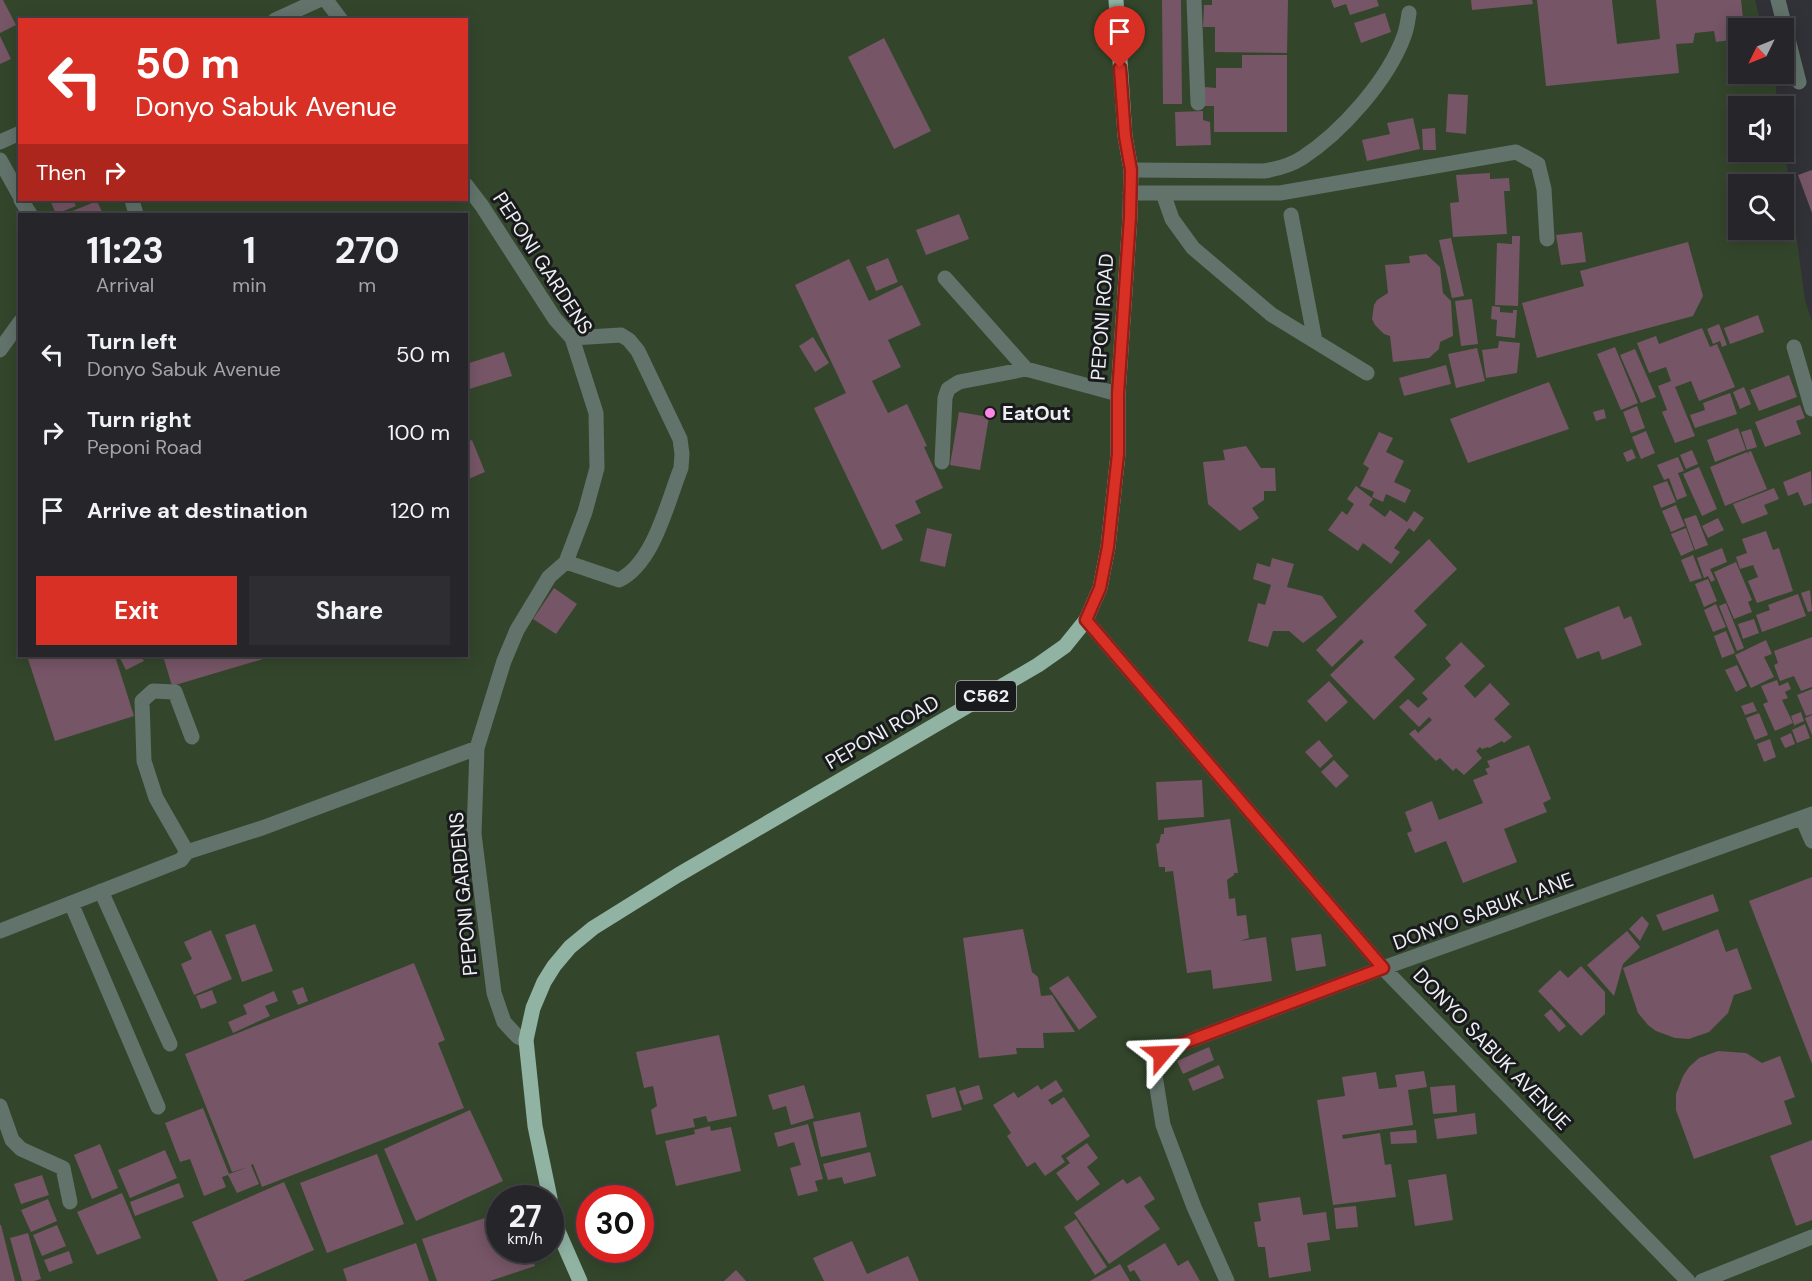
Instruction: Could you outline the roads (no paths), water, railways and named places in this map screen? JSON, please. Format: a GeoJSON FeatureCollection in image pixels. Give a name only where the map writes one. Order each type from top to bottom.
{"type":"FeatureCollection","features":[{"type":"Feature","properties":{"kind":"main road","name":"PEPONI ROAD"},"geometry":{"type":"LineString","coordinates":[[547,1185],[536,1126],[526,1040],[533,1008],[544,982],[554,966],[579,939],[678,875],[1038,664],[1065,646],[1086,620],[1100,588],[1108,547],[1118,454],[1118,394],[1130,217],[1131,170],[1125,136],[1116,0]]}},
{"type":"Feature","properties":{"kind":"main road","name":"PEPONI ROAD"},"geometry":{"type":"LineString","coordinates":[[564,1245],[580,1281]]}},
{"type":"Feature","properties":{"kind":"street"},"geometry":{"type":"LineString","coordinates":[[279,18],[319,0]]}},
{"type":"Feature","properties":{"kind":"street"},"geometry":{"type":"LineString","coordinates":[[326,0],[340,18]]}},
{"type":"Feature","properties":{"kind":"street"},"geometry":{"type":"LineString","coordinates":[[1194,0],[1198,103]]}},
{"type":"Feature","properties":{"kind":"street"},"geometry":{"type":"LineString","coordinates":[[1778,0],[1799,82]]}},
{"type":"Feature","properties":{"kind":"street"},"geometry":{"type":"LineString","coordinates":[[1131,170],[1264,171],[1280,168],[1301,159],[1331,134],[1380,80],[1404,35],[1410,13]]}},
{"type":"Feature","properties":{"kind":"street"},"geometry":{"type":"LineString","coordinates":[[0,142],[18,134]]}},
{"type":"Feature","properties":{"kind":"street"},"geometry":{"type":"LineString","coordinates":[[1130,193],[1280,193],[1516,152],[1538,164],[1544,189],[1547,239]]}},
{"type":"Feature","properties":{"kind":"street"},"geometry":{"type":"LineString","coordinates":[[0,160],[18,194]]}},
{"type":"Feature","properties":{"kind":"street","name":"PEPONI GARDENS"},"geometry":{"type":"LineString","coordinates":[[468,188],[555,319],[572,338],[596,413],[597,468],[585,512],[566,562],[549,577],[517,630],[504,661],[477,748],[474,834],[494,993],[504,1022],[518,1037],[526,1040]]}},
{"type":"Feature","properties":{"kind":"street"},"geometry":{"type":"LineString","coordinates":[[1163,193],[1172,219],[1193,248],[1272,315],[1367,374]]}},
{"type":"Feature","properties":{"kind":"street"},"geometry":{"type":"LineString","coordinates":[[1291,215],[1315,341]]}},
{"type":"Feature","properties":{"kind":"street"},"geometry":{"type":"LineString","coordinates":[[945,278],[1026,369]]}},
{"type":"Feature","properties":{"kind":"street"},"geometry":{"type":"LineString","coordinates":[[0,350],[18,325]]}},
{"type":"Feature","properties":{"kind":"street"},"geometry":{"type":"LineString","coordinates":[[566,562],[619,580],[629,575],[649,552],[681,468],[682,454],[680,439],[638,351],[629,340],[621,335],[572,338]]}},
{"type":"Feature","properties":{"kind":"street"},"geometry":{"type":"LineString","coordinates":[[1794,347],[1812,408]]}},
{"type":"Feature","properties":{"kind":"street"},"geometry":{"type":"LineString","coordinates":[[942,462],[945,398],[948,389],[959,382],[1026,369],[1118,394]]}},
{"type":"Feature","properties":{"kind":"street","name":"DONYO SABUK AVENUE"},"geometry":{"type":"LineString","coordinates":[[1086,620],[1383,968],[1688,1281]]}},
{"type":"Feature","properties":{"kind":"street"},"geometry":{"type":"LineString","coordinates":[[187,852],[156,798],[144,761],[142,701],[153,691],[175,692],[192,737]]}},
{"type":"Feature","properties":{"kind":"street"},"geometry":{"type":"LineString","coordinates":[[0,931],[181,860],[187,852],[262,828],[477,748]]}},
{"type":"Feature","properties":{"kind":"street"},"geometry":{"type":"LineString","coordinates":[[1807,816],[1812,841]]}},
{"type":"Feature","properties":{"kind":"street","name":"DONYO SABUK LANE"},"geometry":{"type":"LineString","coordinates":[[1227,1281],[1194,1207],[1163,1125],[1153,1063],[1173,1047],[1383,968],[1807,816]]}},
{"type":"Feature","properties":{"kind":"street"},"geometry":{"type":"LineString","coordinates":[[101,891],[170,1044]]}},
{"type":"Feature","properties":{"kind":"street"},"geometry":{"type":"LineString","coordinates":[[71,903],[158,1107]]}},
{"type":"Feature","properties":{"kind":"street"},"geometry":{"type":"LineString","coordinates":[[0,1106],[12,1140],[21,1149],[63,1168],[70,1202]]}},
{"type":"Feature","properties":{"kind":"street"},"geometry":{"type":"LineString","coordinates":[[1702,1281],[1812,1237]]}},
{"type":"Feature","properties":{"kind":"place","name":"EatOut"},"geometry":{"type":"Point","coordinates":[990,413]}}]}
